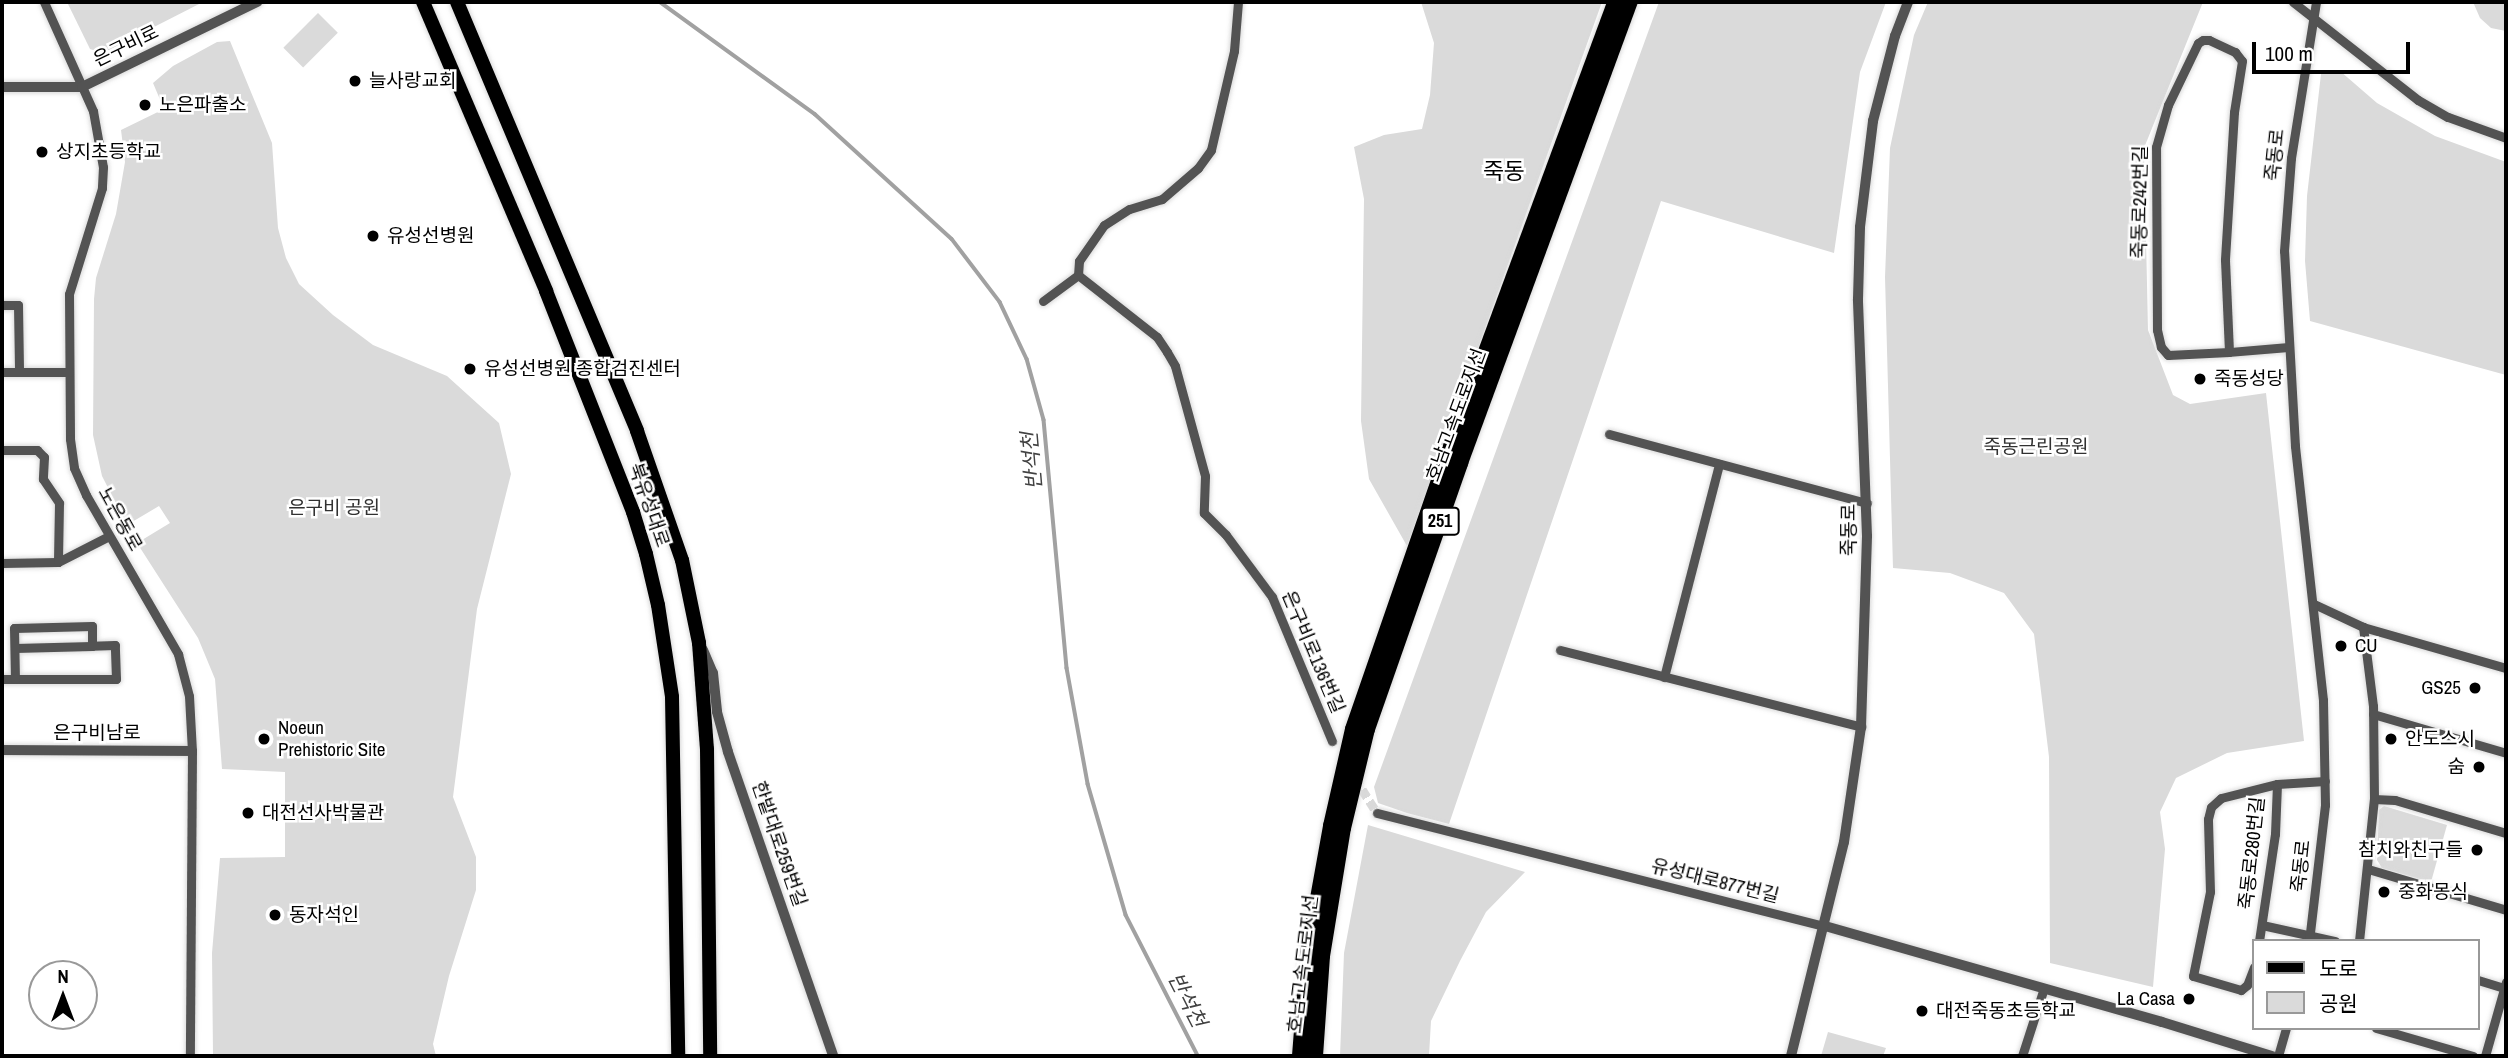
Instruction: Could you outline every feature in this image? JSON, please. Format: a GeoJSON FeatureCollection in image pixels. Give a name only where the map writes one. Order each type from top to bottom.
{"type":"FeatureCollection","features":[{"type":"Feature","properties":{"kind":"highway","name":"호남고속도로지선"},"geometry":{"type":"LineString","coordinates":[[1300,1056],[1308,954],[1331,826],[1353,729],[1446,460],[1615,2]]}},
{"type":"Feature","properties":{"kind":"highway","name":"호남고속도로지선"},"geometry":{"type":"LineString","coordinates":[[1315,1056],[1322,956],[1343,828],[1367,729],[1460,463],[1630,2]]}},
{"type":"Feature","properties":{"kind":"main road","name":"북유성대로"},"geometry":{"type":"LineString","coordinates":[[423,2],[546,291],[633,512],[646,555],[658,605],[672,696],[678,1056]]}},
{"type":"Feature","properties":{"kind":"main road","name":"북유성대로"},"geometry":{"type":"LineString","coordinates":[[457,2],[637,431],[682,560],[699,643],[707,749],[710,1056]]}},
{"type":"Feature","properties":{"kind":"street","name":"노은동로"},"geometry":{"type":"LineString","coordinates":[[44,2],[93,111],[103,167],[102,188],[69,294],[70,439],[75,468],[109,536],[178,654],[189,696],[192,751],[190,1056]]}},
{"type":"Feature","properties":{"kind":"street","name":"은구비로"},"geometry":{"type":"LineString","coordinates":[[2,87],[82,87],[257,2]]}},
{"type":"Feature","properties":{"kind":"street"},"geometry":{"type":"LineString","coordinates":[[1043,301],[1078,275],[1079,261],[1104,225],[1129,209],[1162,199],[1198,168],[1211,150],[1234,51],[1238,2]]}},
{"type":"Feature","properties":{"kind":"street","name":"죽동로"},"geometry":{"type":"LineString","coordinates":[[1791,1056],[1844,842],[1861,727],[1867,503],[1858,299],[1860,226],[1873,121],[1895,36],[1908,2]]}},
{"type":"Feature","properties":{"kind":"street"},"geometry":{"type":"LineString","coordinates":[[2293,2],[2418,100],[2448,117],[2506,138]]}},
{"type":"Feature","properties":{"kind":"street","name":"죽동로"},"geometry":{"type":"LineString","coordinates":[[2310,938],[2320,865],[2325,781],[2323,700],[2295,446],[2287,347],[2284,251],[2291,158],[2316,2]]}},
{"type":"Feature","properties":{"kind":"street","name":"죽동로242번길"},"geometry":{"type":"LineString","coordinates":[[2228,352],[2225,260],[2234,112],[2242,61],[2235,52],[2209,40],[2203,40],[2198,43],[2168,105],[2156,147],[2157,330],[2161,347],[2172,356],[2228,352],[2287,347]]}},
{"type":"Feature","properties":{"kind":"street","name":"은구비로136번길"},"geometry":{"type":"LineString","coordinates":[[1078,275],[1157,337],[1175,366],[1205,476],[1204,513],[1226,535],[1268,589],[1332,741]]}},
{"type":"Feature","properties":{"kind":"street"},"geometry":{"type":"LineString","coordinates":[[2,305],[18,305],[19,372]]}},
{"type":"Feature","properties":{"kind":"street"},"geometry":{"type":"LineString","coordinates":[[2,372],[69,372]]}},
{"type":"Feature","properties":{"kind":"street"},"geometry":{"type":"LineString","coordinates":[[1609,434],[1867,503]]}},
{"type":"Feature","properties":{"kind":"street"},"geometry":{"type":"LineString","coordinates":[[2,450],[37,450],[44,457],[43,479],[59,503],[58,562]]}},
{"type":"Feature","properties":{"kind":"street"},"geometry":{"type":"LineString","coordinates":[[1664,677],[1719,464]]}},
{"type":"Feature","properties":{"kind":"street"},"geometry":{"type":"LineString","coordinates":[[2,563],[58,562],[109,536]]}},
{"type":"Feature","properties":{"kind":"street"},"geometry":{"type":"LineString","coordinates":[[2314,604],[2363,627],[2506,668]]}},
{"type":"Feature","properties":{"kind":"street"},"geometry":{"type":"LineString","coordinates":[[15,679],[14,628],[92,626],[92,646]]}},
{"type":"Feature","properties":{"kind":"street"},"geometry":{"type":"LineString","coordinates":[[2359,939],[2374,799],[2373,714],[2363,627]]}},
{"type":"Feature","properties":{"kind":"street","name":"한밭대로259번길"},"geometry":{"type":"LineString","coordinates":[[699,643],[713,673],[720,726],[833,1056]]}},
{"type":"Feature","properties":{"kind":"street"},"geometry":{"type":"LineString","coordinates":[[2,679],[116,679],[115,645],[15,648]]}},
{"type":"Feature","properties":{"kind":"street"},"geometry":{"type":"LineString","coordinates":[[1560,650],[1861,727]]}},
{"type":"Feature","properties":{"kind":"street"},"geometry":{"type":"LineString","coordinates":[[2373,714],[2506,753]]}},
{"type":"Feature","properties":{"kind":"street","name":"은구비남로"},"geometry":{"type":"LineString","coordinates":[[2,750],[192,751]]}},
{"type":"Feature","properties":{"kind":"street","name":"죽동로280번길"},"geometry":{"type":"LineString","coordinates":[[2252,978],[2241,990],[2193,976],[2210,892],[2208,819],[2211,807],[2221,798],[2277,784],[2325,781]]}},
{"type":"Feature","properties":{"kind":"street","name":"죽동로280번길"},"geometry":{"type":"LineString","coordinates":[[2259,939],[2275,834],[2277,784]]}},
{"type":"Feature","properties":{"kind":"street"},"geometry":{"type":"LineString","coordinates":[[2374,799],[2395,800],[2506,833]]}},
{"type":"Feature","properties":{"kind":"street","name":"유성대로877번길"},"geometry":{"type":"LineString","coordinates":[[1377,813],[1825,926],[2272,1056]]}},
{"type":"Feature","properties":{"kind":"street"},"geometry":{"type":"LineString","coordinates":[[2368,869],[2506,910]]}},
{"type":"Feature","properties":{"kind":"street","name":"죽동로280번길"},"geometry":{"type":"LineString","coordinates":[[2262,926],[2310,938]]}},
{"type":"Feature","properties":{"kind":"street"},"geometry":{"type":"LineString","coordinates":[[2480,980],[2505,985],[2486,1056]]}},
{"type":"Feature","properties":{"kind":"street"},"geometry":{"type":"LineString","coordinates":[[2022,1056],[2044,988]]}},
{"type":"Feature","properties":{"kind":"street"},"geometry":{"type":"LineString","coordinates":[[2278,1056],[2285,1030]]}},
{"type":"Feature","properties":{"kind":"street"},"geometry":{"type":"LineString","coordinates":[[2383,1030],[2473,1056]]}},
{"type":"Feature","properties":{"kind":"green space"},"geometry":{"type":"Polygon","coordinates":[[[67,2],[203,2],[103,53],[90,49],[67,2]]]}},
{"type":"Feature","properties":{"kind":"green space"},"geometry":{"type":"Polygon","coordinates":[[[1421,2],[1602,2],[1407,546],[1369,479],[1361,421],[1364,199],[1354,147],[1384,135],[1422,129],[1430,95],[1434,43],[1421,2]]]}},
{"type":"Feature","properties":{"kind":"green space"},"geometry":{"type":"Polygon","coordinates":[[[1659,2],[1886,2],[1860,72],[1834,253],[1661,201],[1449,824],[1407,813],[1378,803],[1374,787],[1659,2]]]}},
{"type":"Feature","properties":{"kind":"green space","name":"죽동근린공원"},"geometry":{"type":"Polygon","coordinates":[[[1928,2],[2203,2],[2144,148],[2148,330],[2173,395],[2190,404],[2266,393],[2304,741],[2227,753],[2176,778],[2160,812],[2165,849],[2153,987],[2050,963],[2049,757],[2034,634],[2004,593],[1950,573],[1893,568],[1885,277],[1890,148],[1914,35],[1928,2]]]}},
{"type":"Feature","properties":{"kind":"green space"},"geometry":{"type":"Polygon","coordinates":[[[2473,2],[2506,2],[2506,31],[2491,28],[2480,18],[2473,2]]]}},
{"type":"Feature","properties":{"kind":"green space"},"geometry":{"type":"Polygon","coordinates":[[[318,13],[338,33],[303,67],[283,48],[318,13]]]}},
{"type":"Feature","properties":{"kind":"green space","name":"은구비 공원"},"geometry":{"type":"Polygon","coordinates":[[[230,41],[272,143],[278,228],[286,258],[299,284],[333,315],[373,345],[447,376],[499,423],[511,474],[477,609],[453,797],[476,857],[476,890],[449,976],[433,1044],[436,1056],[213,1056],[212,953],[220,858],[285,857],[285,772],[222,769],[215,679],[198,638],[137,543],[170,523],[159,506],[127,525],[102,476],[93,435],[94,299],[96,278],[116,214],[125,162],[121,130],[164,109],[153,83],[173,66],[217,42],[230,41]]]}},
{"type":"Feature","properties":{"kind":"green space"},"geometry":{"type":"Polygon","coordinates":[[[2340,71],[2377,103],[2435,136],[2506,162],[2506,375],[2310,321],[2305,261],[2307,196],[2321,74],[2340,71]]]}},
{"type":"Feature","properties":{"kind":"green space"},"geometry":{"type":"Polygon","coordinates":[[[2384,806],[2447,825],[2431,882],[2382,868],[2377,860],[2379,810],[2384,806]]]}},
{"type":"Feature","properties":{"kind":"green space"},"geometry":{"type":"Polygon","coordinates":[[[1368,825],[1525,872],[1486,912],[1460,961],[1431,1021],[1429,1056],[1340,1056],[1344,953],[1368,825]]]}},
{"type":"Feature","properties":{"kind":"green space"},"geometry":{"type":"Polygon","coordinates":[[[1828,1032],[1886,1048],[1883,1056],[1821,1056],[1828,1032]]]}},
{"type":"Feature","properties":{"kind":"waterway","name":"반석천"},"geometry":{"type":"LineString","coordinates":[[660,2],[815,114],[952,239],[1000,302],[1027,359],[1044,420],[1067,668],[1088,784],[1126,915],[1198,1056]]}},
{"type":"Feature","properties":{"kind":"tunnel"},"geometry":{"type":"LineString","coordinates":[[1355,778],[1377,813]]}},
{"type":"Feature","properties":{"kind":"place","name":"늘사랑교회"},"geometry":{"type":"Point","coordinates":[355,81]}},
{"type":"Feature","properties":{"kind":"place","name":"노은파출소"},"geometry":{"type":"Point","coordinates":[145,105]}},
{"type":"Feature","properties":{"kind":"place","name":"상지초등학교"},"geometry":{"type":"Point","coordinates":[42,152]}},
{"type":"Feature","properties":{"kind":"place","name":"유성선병원"},"geometry":{"type":"Point","coordinates":[373,236]}},
{"type":"Feature","properties":{"kind":"place","name":"유성선병원 종합검진센터"},"geometry":{"type":"Point","coordinates":[470,369]}},
{"type":"Feature","properties":{"kind":"place","name":"죽동성당"},"geometry":{"type":"Point","coordinates":[2200,379]}},
{"type":"Feature","properties":{"kind":"place","name":"CU"},"geometry":{"type":"Point","coordinates":[2341,646]}},
{"type":"Feature","properties":{"kind":"place","name":"GS25"},"geometry":{"type":"Point","coordinates":[2475,688]}},
{"type":"Feature","properties":{"kind":"place","name":"Noeun Prehistoric Site"},"geometry":{"type":"Point","coordinates":[264,739]}},
{"type":"Feature","properties":{"kind":"place","name":"안도스시"},"geometry":{"type":"Point","coordinates":[2391,739]}},
{"type":"Feature","properties":{"kind":"place","name":"숨"},"geometry":{"type":"Point","coordinates":[2479,767]}},
{"type":"Feature","properties":{"kind":"place","name":"대전선사박물관"},"geometry":{"type":"Point","coordinates":[248,813]}},
{"type":"Feature","properties":{"kind":"place","name":"참치와친구들"},"geometry":{"type":"Point","coordinates":[2477,850]}},
{"type":"Feature","properties":{"kind":"place","name":"중화몽식"},"geometry":{"type":"Point","coordinates":[2384,892]}},
{"type":"Feature","properties":{"kind":"place","name":"동자석인"},"geometry":{"type":"Point","coordinates":[275,915]}},
{"type":"Feature","properties":{"kind":"place","name":"La Casa"},"geometry":{"type":"Point","coordinates":[2189,999]}},
{"type":"Feature","properties":{"kind":"place","name":"대전죽동초등학교"},"geometry":{"type":"Point","coordinates":[1922,1011]}},
{"type":"Feature","properties":{"kind":"district","name":"죽동"},"geometry":{"type":"Point","coordinates":[1504,171]}}]}
